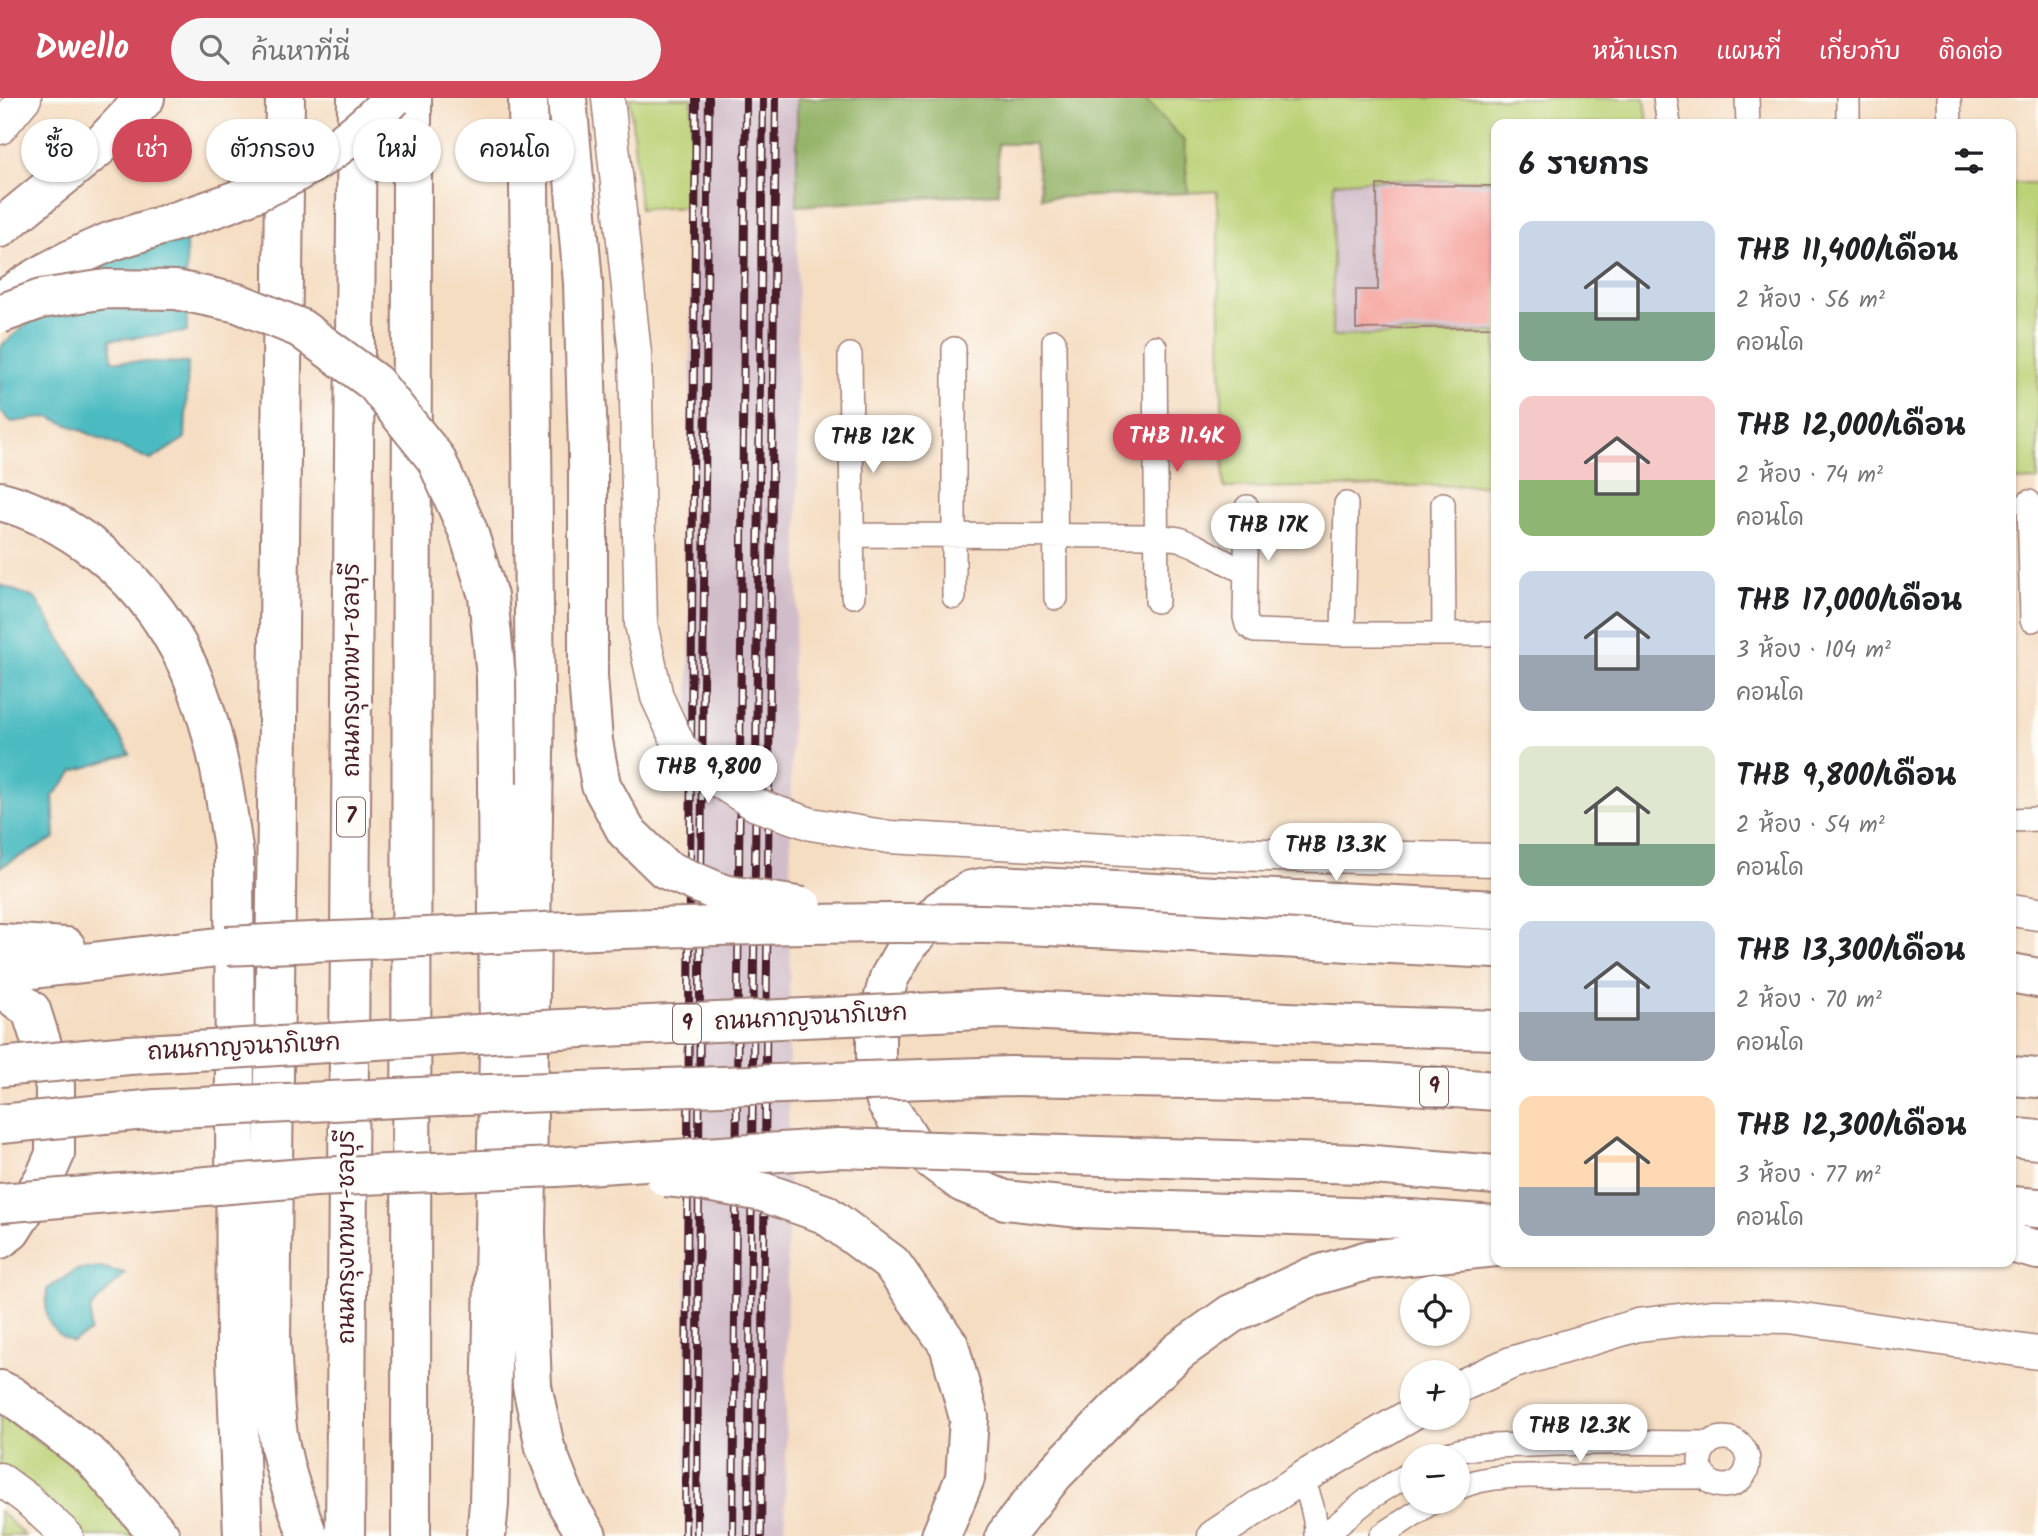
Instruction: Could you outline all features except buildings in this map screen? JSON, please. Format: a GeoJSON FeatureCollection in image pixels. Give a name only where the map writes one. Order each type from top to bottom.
{"type":"FeatureCollection","features":[{"type":"Feature","properties":{"kind":"highway"},"geometry":{"type":"LineString","coordinates":[[0,228],[99,146],[145,98]]}},
{"type":"Feature","properties":{"kind":"highway"},"geometry":{"type":"LineString","coordinates":[[285,98],[271,1343],[276,1421],[281,1448],[308,1536]]}},
{"type":"Feature","properties":{"kind":"highway","name":"ถนนกรุงเทพฯ-ชลบุรี"},"geometry":{"type":"LineString","coordinates":[[345,1536],[357,98]]}},
{"type":"Feature","properties":{"kind":"highway"},"geometry":{"type":"LineString","coordinates":[[0,302],[78,254],[254,194],[301,171],[340,147],[377,116],[393,98]]}},
{"type":"Feature","properties":{"kind":"highway"},"geometry":{"type":"LineString","coordinates":[[411,1536],[412,98]]}},
{"type":"Feature","properties":{"kind":"highway"},"geometry":{"type":"LineString","coordinates":[[528,98],[535,696],[526,1232],[532,1386],[545,1447],[568,1505],[587,1536]]}},
{"type":"Feature","properties":{"kind":"highway"},"geometry":{"type":"LineString","coordinates":[[567,98],[583,284],[588,449],[588,677],[593,741],[601,785],[626,831],[665,869],[723,894],[900,923]]}},
{"type":"Feature","properties":{"kind":"highway"},"geometry":{"type":"LineString","coordinates":[[0,314],[41,299],[106,289],[176,290],[238,303],[300,328],[375,383],[436,459],[468,531],[488,596],[496,677],[499,1051],[489,1504],[486,1536]]}},
{"type":"Feature","properties":{"kind":"highway"},"geometry":{"type":"LineString","coordinates":[[0,501],[42,515],[76,534],[112,562],[143,592],[167,626],[188,666],[209,721],[225,786],[234,856],[236,1357],[243,1536]]}},
{"type":"Feature","properties":{"kind":"highway"},"geometry":{"type":"LineString","coordinates":[[1491,910],[997,885],[971,890],[940,910],[908,944],[889,978],[876,1026],[876,1066],[887,1104],[914,1146],[963,1183],[1005,1200],[1080,1208],[1491,1225]]}},
{"type":"Feature","properties":{"kind":"highway"},"geometry":{"type":"LineString","coordinates":[[0,943],[67,947],[226,946],[632,927],[900,923],[1069,926],[1491,949]]}},
{"type":"Feature","properties":{"kind":"highway"},"geometry":{"type":"LineString","coordinates":[[0,973],[226,946]]}},
{"type":"Feature","properties":{"kind":"highway"},"geometry":{"type":"LineString","coordinates":[[2016,974],[2038,978]]}},
{"type":"Feature","properties":{"kind":"highway"},"geometry":{"type":"LineString","coordinates":[[0,987],[32,1010],[55,1086],[55,1154],[45,1177],[11,1231],[0,1239]]}},
{"type":"Feature","properties":{"kind":"highway"},"geometry":{"type":"LineString","coordinates":[[2016,999],[2038,1001]]}},
{"type":"Feature","properties":{"kind":"highway","name":"ถนนกาญจนาภิเษก"},"geometry":{"type":"LineString","coordinates":[[0,1067],[129,1055],[547,1030],[1003,1009],[1491,1030]]}},
{"type":"Feature","properties":{"kind":"highway","name":"9"},"geometry":{"type":"LineString","coordinates":[[0,1124],[156,1110],[434,1096],[1010,1076],[1371,1082],[1491,1091]]}},
{"type":"Feature","properties":{"kind":"highway"},"geometry":{"type":"LineString","coordinates":[[2016,1077],[2038,1079]]}},
{"type":"Feature","properties":{"kind":"highway"},"geometry":{"type":"LineString","coordinates":[[2016,1138],[2038,1140]]}},
{"type":"Feature","properties":{"kind":"highway"},"geometry":{"type":"LineString","coordinates":[[0,1203],[314,1177],[556,1167],[839,1149],[1361,1164],[1491,1175]]}},
{"type":"Feature","properties":{"kind":"highway"},"geometry":{"type":"LineString","coordinates":[[556,1167],[695,1180],[763,1192],[825,1214],[892,1264],[949,1345],[969,1418],[965,1478],[941,1536]]}},
{"type":"Feature","properties":{"kind":"highway"},"geometry":{"type":"LineString","coordinates":[[2016,1206],[2038,1208]]}},
{"type":"Feature","properties":{"kind":"highway"},"geometry":{"type":"LineString","coordinates":[[2016,1225],[2038,1230]]}},
{"type":"Feature","properties":{"kind":"highway"},"geometry":{"type":"LineString","coordinates":[[2016,1241],[2038,1240]]}},
{"type":"Feature","properties":{"kind":"highway"},"geometry":{"type":"LineString","coordinates":[[2016,1243],[2038,1250]]}},
{"type":"Feature","properties":{"kind":"highway"},"geometry":{"type":"LineString","coordinates":[[1005,1536],[1055,1474],[1127,1399],[1179,1351],[1231,1314],[1311,1277],[1369,1260],[1491,1248]]}},
{"type":"Feature","properties":{"kind":"highway"},"geometry":{"type":"LineString","coordinates":[[0,1390],[12,1396],[92,1457],[160,1536]]}},
{"type":"Feature","properties":{"kind":"main road"},"geometry":{"type":"LineString","coordinates":[[0,128],[25,98]]}},
{"type":"Feature","properties":{"kind":"main road"},"geometry":{"type":"LineString","coordinates":[[608,98],[635,354],[641,624],[657,697],[680,747],[706,772],[756,805],[811,824],[889,837],[1178,853],[1491,860]]}},
{"type":"Feature","properties":{"kind":"main road"},"geometry":{"type":"LineString","coordinates":[[2016,911],[2038,914]]}},
{"type":"Feature","properties":{"kind":"main road"},"geometry":{"type":"LineString","coordinates":[[1470,1382],[1511,1363],[1638,1325],[1714,1316],[1789,1317],[2038,1353]]}},
{"type":"Feature","properties":{"kind":"main road"},"geometry":{"type":"LineString","coordinates":[[1213,1536],[1302,1478],[1400,1421]]}},
{"type":"Feature","properties":{"kind":"main road"},"geometry":{"type":"LineString","coordinates":[[0,1479],[27,1499],[67,1536]]}},
{"type":"Feature","properties":{"kind":"street"},"geometry":{"type":"LineString","coordinates":[[1665,98],[1668,119]]}},
{"type":"Feature","properties":{"kind":"street"},"geometry":{"type":"LineString","coordinates":[[1747,98],[1748,119]]}},
{"type":"Feature","properties":{"kind":"street"},"geometry":{"type":"LineString","coordinates":[[1848,98],[1848,119]]}},
{"type":"Feature","properties":{"kind":"street"},"geometry":{"type":"LineString","coordinates":[[1949,98],[1950,119]]}},
{"type":"Feature","properties":{"kind":"street"},"geometry":{"type":"LineString","coordinates":[[1054,341],[1056,598]]}},
{"type":"Feature","properties":{"kind":"street"},"geometry":{"type":"LineString","coordinates":[[1155,347],[1157,601]]}},
{"type":"Feature","properties":{"kind":"street"},"geometry":{"type":"LineString","coordinates":[[954,349],[954,597]]}},
{"type":"Feature","properties":{"kind":"street"},"geometry":{"type":"LineString","coordinates":[[850,355],[853,596]]}},
{"type":"Feature","properties":{"kind":"street"},"geometry":{"type":"LineString","coordinates":[[2027,620],[2029,502]]}},
{"type":"Feature","properties":{"kind":"street"},"geometry":{"type":"LineString","coordinates":[[1443,503],[1444,633]]}},
{"type":"Feature","properties":{"kind":"street"},"geometry":{"type":"LineString","coordinates":[[1343,634],[1346,504]]}},
{"type":"Feature","properties":{"kind":"street"},"geometry":{"type":"LineString","coordinates":[[1247,507],[1245,617],[1251,629],[1343,634],[1491,634]]}},
{"type":"Feature","properties":{"kind":"street"},"geometry":{"type":"LineString","coordinates":[[852,535],[1155,536],[1179,539],[1246,573]]}},
{"type":"Feature","properties":{"kind":"street"},"geometry":{"type":"LineString","coordinates":[[2016,820],[2038,819]]}},
{"type":"Feature","properties":{"kind":"street"},"geometry":{"type":"LineString","coordinates":[[1718,1438],[1727,1438],[1743,1447],[1748,1455],[1748,1465],[1739,1481],[1730,1486],[1721,1486],[1705,1477],[1700,1459],[1709,1443],[1718,1438]]}},
{"type":"Feature","properties":{"kind":"street"},"geometry":{"type":"LineString","coordinates":[[1470,1450],[1589,1442],[1709,1443]]}},
{"type":"Feature","properties":{"kind":"street"},"geometry":{"type":"LineString","coordinates":[[1470,1483],[1524,1476],[1705,1477]]}},
{"type":"Feature","properties":{"kind":"street"},"geometry":{"type":"LineString","coordinates":[[1302,1478],[1316,1521],[1316,1536]]}},
{"type":"Feature","properties":{"kind":"street"},"geometry":{"type":"LineString","coordinates":[[1323,1536],[1370,1498],[1400,1479]]}},
{"type":"Feature","properties":{"kind":"street"},"geometry":{"type":"LineString","coordinates":[[1381,1536],[1414,1514]]}},
{"type":"Feature","properties":{"kind":"shaded area"},"geometry":{"type":"Polygon","coordinates":[[[692,98],[797,98],[798,602],[792,658],[785,1536],[685,1536],[692,98]]]}},
{"type":"Feature","properties":{"kind":"shaded area"},"geometry":{"type":"Polygon","coordinates":[[[1491,181],[1491,332],[1332,337],[1334,182],[1491,181]]]}},
{"type":"Feature","properties":{"kind":"green space"},"geometry":{"type":"Polygon","coordinates":[[[630,98],[692,98],[692,207],[640,209],[630,98]]]}},
{"type":"Feature","properties":{"kind":"green space"},"geometry":{"type":"Polygon","coordinates":[[[797,98],[1144,98],[1184,141],[1188,193],[1041,198],[1035,144],[998,144],[998,193],[797,206],[797,98]]]}},
{"type":"Feature","properties":{"kind":"green space"},"geometry":{"type":"Polygon","coordinates":[[[1144,98],[1645,98],[1647,119],[1491,119],[1491,181],[1370,180],[1334,183],[1332,336],[1491,332],[1491,485],[1224,488],[1217,191],[1188,193],[1184,141],[1144,98]]]}},
{"type":"Feature","properties":{"kind":"green space"},"geometry":{"type":"Polygon","coordinates":[[[2016,183],[2038,183],[2038,480],[2016,481],[2016,183]]]}},
{"type":"Feature","properties":{"kind":"green space"},"geometry":{"type":"Polygon","coordinates":[[[0,1415],[67,1461],[114,1504],[137,1536],[85,1536],[31,1485],[0,1465],[0,1415]]]}},
{"type":"Feature","properties":{"kind":"green space"},"geometry":{"type":"Polygon","coordinates":[[[0,1511],[25,1536],[0,1536],[0,1511]]]}},
{"type":"Feature","properties":{"kind":"water"},"geometry":{"type":"Polygon","coordinates":[[[150,223],[186,240],[187,332],[110,340],[112,361],[188,363],[185,438],[151,460],[50,417],[11,422],[0,411],[0,350],[3,344],[150,223]]]}},
{"type":"Feature","properties":{"kind":"water"},"geometry":{"type":"Polygon","coordinates":[[[0,585],[35,598],[130,754],[74,771],[53,796],[55,838],[0,867],[0,585]]]}},
{"type":"Feature","properties":{"kind":"water"},"geometry":{"type":"Polygon","coordinates":[[[100,1267],[125,1273],[91,1308],[90,1332],[72,1342],[56,1332],[49,1321],[46,1307],[47,1289],[76,1270],[100,1267]]]}},
{"type":"Feature","properties":{"kind":"railway"},"geometry":{"type":"LineString","coordinates":[[685,1536],[696,98]]}},
{"type":"Feature","properties":{"kind":"railway"},"geometry":{"type":"LineString","coordinates":[[697,1536],[709,98]]}},
{"type":"Feature","properties":{"kind":"railway"},"geometry":{"type":"LineString","coordinates":[[733,1536],[746,98]]}},
{"type":"Feature","properties":{"kind":"railway"},"geometry":{"type":"LineString","coordinates":[[748,1536],[763,98]]}},
{"type":"Feature","properties":{"kind":"railway"},"geometry":{"type":"LineString","coordinates":[[761,1536],[776,98]]}}]}
